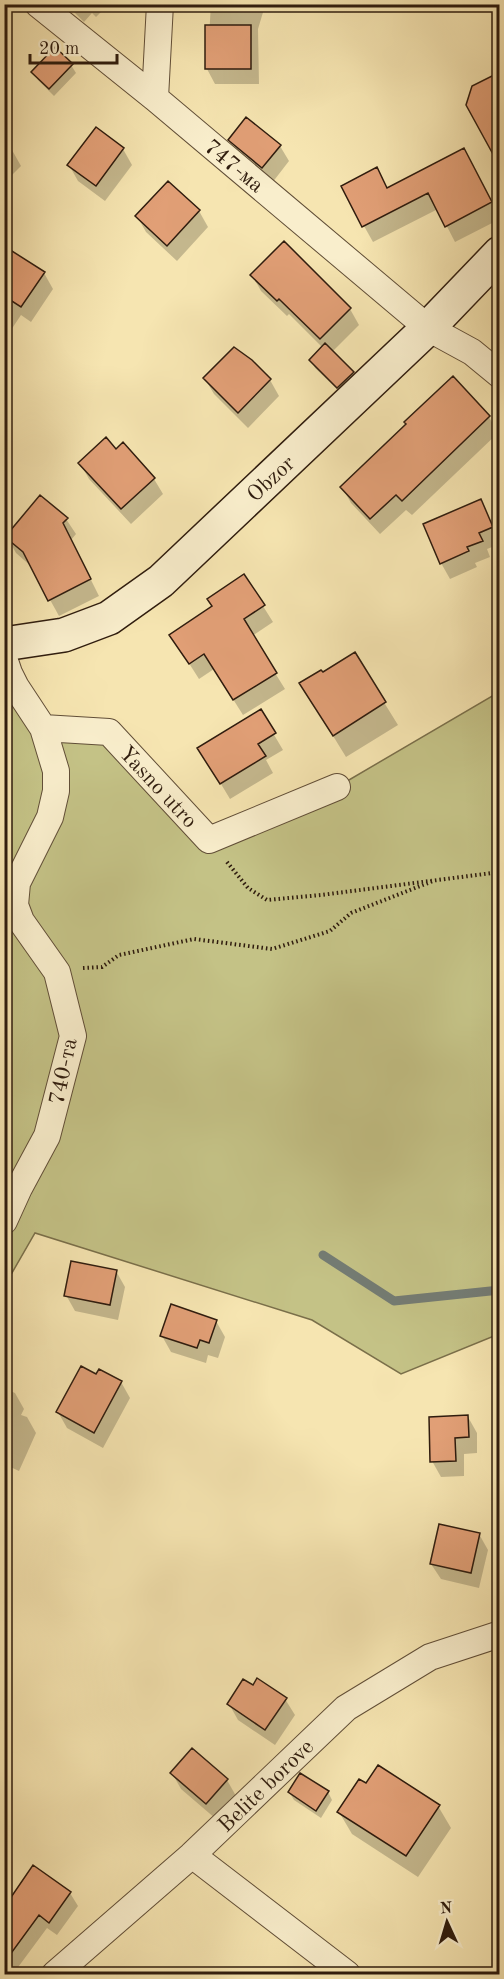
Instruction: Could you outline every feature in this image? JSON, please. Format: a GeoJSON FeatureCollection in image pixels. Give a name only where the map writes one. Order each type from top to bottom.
{"type":"FeatureCollection","features":[{"type":"Feature","properties":{"kind":"street","name":"747-ма"},"geometry":{"type":"LineString","coordinates":[[38,4],[155,98],[428,328],[472,352],[500,375]]}},
{"type":"Feature","properties":{"kind":"street"},"geometry":{"type":"LineString","coordinates":[[155,98],[159,4]]}},
{"type":"Feature","properties":{"kind":"street","name":"Obzor"},"geometry":{"type":"LineString","coordinates":[[4,644],[64,635],[109,618],[160,581],[428,328],[500,253]]}},
{"type":"Feature","properties":{"kind":"street","name":"740-та"},"geometry":{"type":"LineString","coordinates":[[4,658],[16,687],[43,728],[56,771],[56,791],[50,817],[18,883],[15,905],[21,921],[57,972],[73,1036],[47,1136],[4,1221]]}},
{"type":"Feature","properties":{"kind":"street","name":"Yasno utro"},"geometry":{"type":"LineString","coordinates":[[43,728],[109,732],[209,840],[337,787]]}},
{"type":"Feature","properties":{"kind":"street","name":"Belite borove"},"geometry":{"type":"LineString","coordinates":[[55,1974],[192,1855],[346,1708],[430,1658],[500,1634]]}},
{"type":"Feature","properties":{"kind":"street"},"geometry":{"type":"LineString","coordinates":[[192,1855],[346,1974]]}},
{"type":"Feature","properties":{"kind":"path"},"geometry":{"type":"LineString","coordinates":[[209,840],[248,888],[267,900],[500,872]]}},
{"type":"Feature","properties":{"kind":"path"},"geometry":{"type":"LineString","coordinates":[[48,959],[82,968],[102,967],[119,955],[194,939],[272,949],[330,931],[351,913],[433,881]]}},
{"type":"Feature","properties":{"kind":"shaded area"},"geometry":{"type":"Polygon","coordinates":[[[4,658],[43,728],[109,732],[209,840],[337,787],[499,692],[499,1334],[401,1374],[312,1320],[35,1233],[5,1285],[4,658]]]}},
{"type":"Feature","properties":{"kind":"building"},"geometry":{"type":"Polygon","coordinates":[[[205,25],[251,25],[251,69],[205,69],[205,25]]]}},
{"type":"Feature","properties":{"kind":"building"},"geometry":{"type":"Polygon","coordinates":[[[55,47],[73,64],[49,89],[31,72],[55,47]]]}},
{"type":"Feature","properties":{"kind":"building"},"geometry":{"type":"Polygon","coordinates":[[[500,72],[500,167],[466,105],[472,86],[500,72]]]}},
{"type":"Feature","properties":{"kind":"building"},"geometry":{"type":"Polygon","coordinates":[[[246,117],[281,145],[262,168],[228,140],[246,117]]]}},
{"type":"Feature","properties":{"kind":"building"},"geometry":{"type":"Polygon","coordinates":[[[96,127],[124,148],[96,186],[67,165],[96,127]]]}},
{"type":"Feature","properties":{"kind":"building"},"geometry":{"type":"Polygon","coordinates":[[[464,148],[492,202],[445,227],[428,193],[362,227],[341,186],[377,167],[387,188],[464,148]]]}},
{"type":"Feature","properties":{"kind":"building"},"geometry":{"type":"Polygon","coordinates":[[[168,181],[200,210],[167,246],[135,216],[168,181]]]}},
{"type":"Feature","properties":{"kind":"building"},"geometry":{"type":"Polygon","coordinates":[[[284,241],[351,308],[320,339],[279,299],[277,301],[250,275],[284,241]]]}},
{"type":"Feature","properties":{"kind":"building"},"geometry":{"type":"Polygon","coordinates":[[[4,246],[45,272],[21,307],[4,296],[4,246]]]}},
{"type":"Feature","properties":{"kind":"building"},"geometry":{"type":"Polygon","coordinates":[[[325,343],[354,372],[337,388],[309,360],[325,343]]]}},
{"type":"Feature","properties":{"kind":"building"},"geometry":{"type":"Polygon","coordinates":[[[234,347],[252,360],[271,379],[238,413],[203,378],[234,347]]]}},
{"type":"Feature","properties":{"kind":"building"},"geometry":{"type":"Polygon","coordinates":[[[453,376],[490,416],[402,501],[396,495],[370,519],[340,487],[453,376]]]}},
{"type":"Feature","properties":{"kind":"building"},"geometry":{"type":"Polygon","coordinates":[[[106,437],[116,449],[123,442],[155,478],[121,509],[78,463],[106,437]]]}},
{"type":"Feature","properties":{"kind":"building"},"geometry":{"type":"Polygon","coordinates":[[[40,495],[68,518],[63,523],[91,579],[48,601],[23,552],[5,537],[40,495]]]}},
{"type":"Feature","properties":{"kind":"building"},"geometry":{"type":"Polygon","coordinates":[[[481,499],[493,527],[479,533],[483,541],[467,547],[469,551],[440,564],[423,524],[481,499]]]}},
{"type":"Feature","properties":{"kind":"building"},"geometry":{"type":"Polygon","coordinates":[[[244,574],[265,605],[244,619],[277,673],[233,700],[204,654],[189,664],[169,635],[212,606],[207,599],[244,574]]]}},
{"type":"Feature","properties":{"kind":"building"},"geometry":{"type":"Polygon","coordinates":[[[355,652],[386,702],[333,736],[299,683],[321,670],[323,672],[355,652]]]}},
{"type":"Feature","properties":{"kind":"building"},"geometry":{"type":"Polygon","coordinates":[[[261,709],[276,733],[258,744],[266,756],[220,784],[197,748],[261,709]]]}},
{"type":"Feature","properties":{"kind":"building"},"geometry":{"type":"Polygon","coordinates":[[[71,1261],[117,1270],[110,1305],[64,1296],[71,1261]]]}},
{"type":"Feature","properties":{"kind":"building"},"geometry":{"type":"Polygon","coordinates":[[[171,1304],[217,1320],[209,1343],[200,1340],[197,1348],[160,1336],[171,1304]]]}},
{"type":"Feature","properties":{"kind":"building"},"geometry":{"type":"Polygon","coordinates":[[[81,1366],[96,1374],[99,1369],[122,1381],[94,1433],[56,1412],[81,1366]]]}},
{"type":"Feature","properties":{"kind":"building"},"geometry":{"type":"Polygon","coordinates":[[[468,1415],[469,1437],[455,1438],[456,1461],[430,1462],[429,1417],[468,1415]]]}},
{"type":"Feature","properties":{"kind":"building"},"geometry":{"type":"Polygon","coordinates":[[[439,1524],[480,1533],[471,1573],[430,1564],[439,1524]]]}},
{"type":"Feature","properties":{"kind":"building"},"geometry":{"type":"Polygon","coordinates":[[[257,1678],[287,1698],[265,1730],[227,1704],[243,1679],[253,1685],[257,1678]]]}},
{"type":"Feature","properties":{"kind":"building"},"geometry":{"type":"Polygon","coordinates":[[[192,1748],[228,1779],[206,1804],[170,1773],[192,1748]]]}},
{"type":"Feature","properties":{"kind":"building"},"geometry":{"type":"Polygon","coordinates":[[[378,1765],[440,1805],[406,1856],[337,1812],[359,1779],[366,1783],[378,1765]]]}},
{"type":"Feature","properties":{"kind":"building"},"geometry":{"type":"Polygon","coordinates":[[[300,1773],[329,1791],[316,1811],[288,1792],[300,1773]]]}},
{"type":"Feature","properties":{"kind":"building"},"geometry":{"type":"Polygon","coordinates":[[[33,1865],[71,1892],[49,1923],[39,1915],[4,1963],[5,1906],[33,1865]]]}},
{"type":"Feature","properties":{"kind":"waterway"},"geometry":{"type":"LineString","coordinates":[[323,1255],[394,1301],[500,1290]]}}]}
